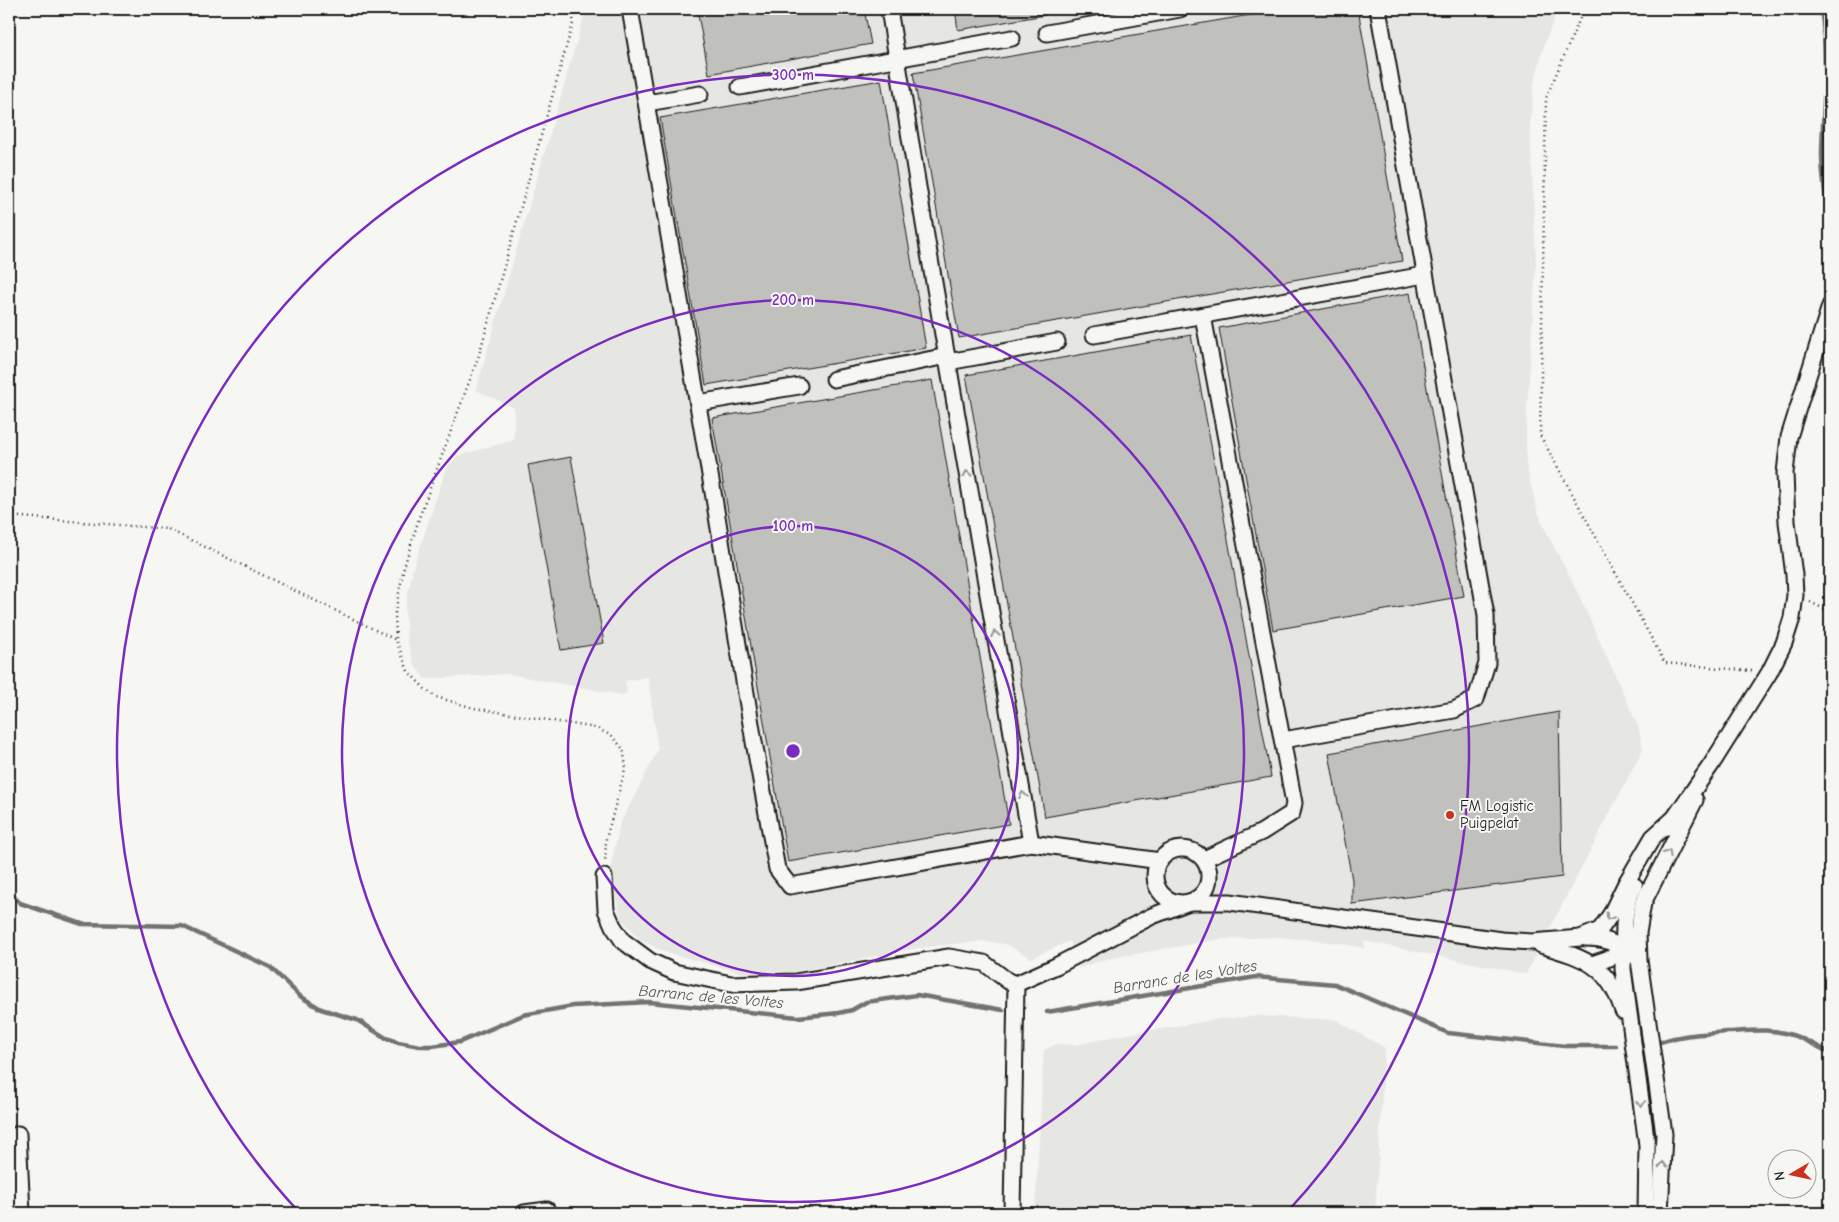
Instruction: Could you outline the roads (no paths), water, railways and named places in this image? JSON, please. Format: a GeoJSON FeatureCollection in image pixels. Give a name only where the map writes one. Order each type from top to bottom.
{"type":"FeatureCollection","features":[{"type":"Feature","properties":{"kind":"street"},"geometry":{"type":"LineString","coordinates":[[630,9],[777,869],[790,886],[1031,843],[1160,861]]}},
{"type":"Feature","properties":{"kind":"street"},"geometry":{"type":"LineString","coordinates":[[889,9],[947,359],[1031,843]]}},
{"type":"Feature","properties":{"kind":"street"},"geometry":{"type":"LineString","coordinates":[[1047,33],[1180,9]]}},
{"type":"Feature","properties":{"kind":"street"},"geometry":{"type":"LineString","coordinates":[[1282,740],[1454,710],[1476,699],[1487,663],[1486,615],[1378,9]]}},
{"type":"Feature","properties":{"kind":"street"},"geometry":{"type":"LineString","coordinates":[[740,87],[1012,38]]}},
{"type":"Feature","properties":{"kind":"street"},"geometry":{"type":"LineString","coordinates":[[647,103],[700,94]]}},
{"type":"Feature","properties":{"kind":"street"},"geometry":{"type":"LineString","coordinates":[[1094,335],[1424,275]]}},
{"type":"Feature","properties":{"kind":"street"},"geometry":{"type":"LineString","coordinates":[[1646,1213],[1647,1144],[1624,969],[1624,924],[1629,897],[1673,819],[1711,765],[1769,673],[1784,643],[1792,618],[1795,595],[1787,522],[1785,473],[1789,437],[1830,306]]}},
{"type":"Feature","properties":{"kind":"street"},"geometry":{"type":"LineString","coordinates":[[1203,316],[1294,803],[1292,813],[1262,832],[1204,859]]}},
{"type":"Feature","properties":{"kind":"street"},"geometry":{"type":"LineString","coordinates":[[834,379],[1057,342]]}},
{"type":"Feature","properties":{"kind":"street"},"geometry":{"type":"LineString","coordinates":[[698,403],[799,386]]}},
{"type":"Feature","properties":{"kind":"street"},"geometry":{"type":"LineString","coordinates":[[1660,1209],[1664,1134],[1638,960],[1638,933],[1643,903],[1682,828],[1711,765]]}},
{"type":"Feature","properties":{"kind":"street"},"geometry":{"type":"LineString","coordinates":[[1580,938],[1600,930],[1612,914],[1626,883],[1653,837],[1673,819]]}},
{"type":"Feature","properties":{"kind":"street"},"geometry":{"type":"LineString","coordinates":[[604,877],[606,910],[613,926],[623,941],[650,961],[674,972],[731,984],[796,982],[948,957],[984,963],[1008,981],[1016,984],[1056,966],[1152,916],[1189,902],[1197,898],[1204,892],[1208,884],[1208,867],[1204,859],[1197,853],[1188,849],[1179,849],[1171,851],[1160,861],[1155,872],[1159,890],[1172,901],[1180,903],[1189,902],[1230,902],[1501,940],[1532,942],[1602,938],[1617,945],[1629,959],[1633,972],[1643,1059],[1650,1090],[1662,1121]]}},
{"type":"Feature","properties":{"kind":"street"},"geometry":{"type":"LineString","coordinates":[[1592,964],[1614,957],[1624,951],[1629,944],[1634,901],[1653,882]]}},
{"type":"Feature","properties":{"kind":"street"},"geometry":{"type":"LineString","coordinates":[[1532,942],[1592,964],[1608,978],[1618,996],[1633,1042]]}},
{"type":"Feature","properties":{"kind":"street"},"geometry":{"type":"LineString","coordinates":[[1012,1213],[1016,984]]}},
{"type":"Feature","properties":{"kind":"street"},"geometry":{"type":"LineString","coordinates":[[18,1134],[22,1213]]}},
{"type":"Feature","properties":{"kind":"street"},"geometry":{"type":"LineString","coordinates":[[1636,1213],[1647,1144]]}},
{"type":"Feature","properties":{"kind":"street"},"geometry":{"type":"LineString","coordinates":[[524,1213],[547,1210],[548,1213]]}},
{"type":"Feature","properties":{"kind":"waterway"},"geometry":{"type":"LineString","coordinates":[[1821,9],[1825,45],[1822,163],[1830,229]]}},
{"type":"Feature","properties":{"kind":"waterway","name":"Barranc de les Voltes"},"geometry":{"type":"LineString","coordinates":[[9,892],[20,903],[82,924],[182,926],[270,967],[300,996],[321,1009],[357,1020],[386,1038],[420,1046],[460,1042],[523,1015],[573,1006],[649,1002],[798,1017],[839,1013],[852,1010],[866,1002],[917,995],[1003,1010]]}},
{"type":"Feature","properties":{"kind":"waterway","name":"Barranc de les Voltes"},"geometry":{"type":"LineString","coordinates":[[1047,1012],[1256,977],[1335,984],[1448,1033],[1565,1046],[1616,1046]]}},
{"type":"Feature","properties":{"kind":"waterway"},"geometry":{"type":"LineString","coordinates":[[1660,1042],[1693,1035],[1768,1031],[1797,1037],[1830,1053]]}},
{"type":"Feature","properties":{"kind":"place","name":"FM Logistic Puigpelat"},"geometry":{"type":"Point","coordinates":[1450,815]}}]}
